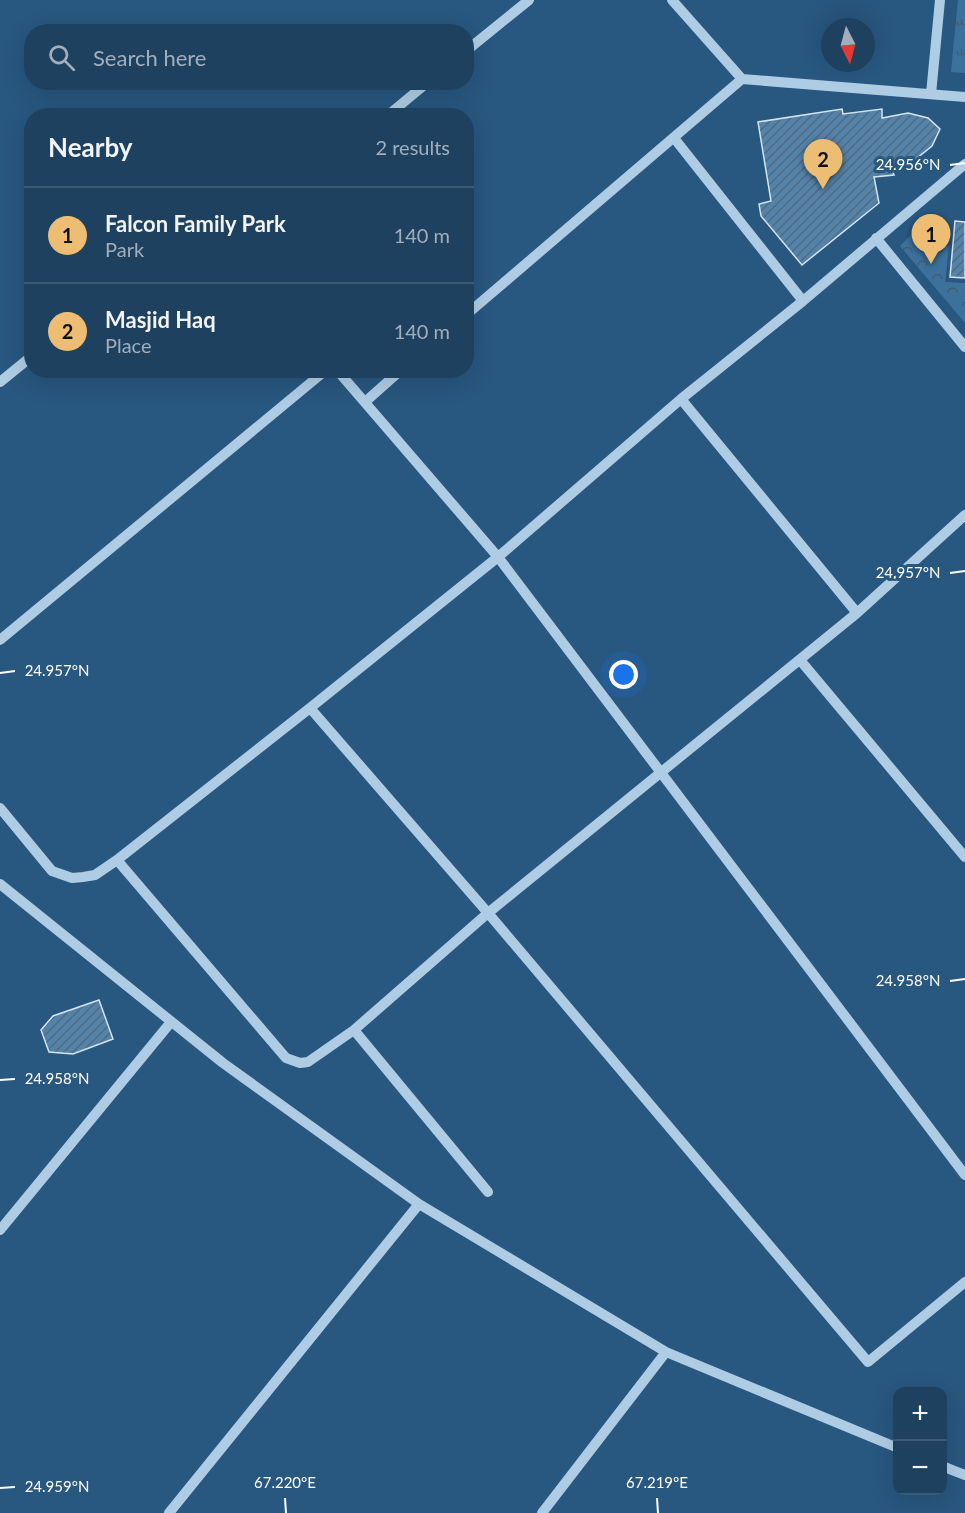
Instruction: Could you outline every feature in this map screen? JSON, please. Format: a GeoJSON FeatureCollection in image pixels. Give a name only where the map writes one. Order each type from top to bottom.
{"type":"FeatureCollection","features":[{"type":"Feature","properties":{"kind":"street"},"geometry":{"type":"LineString","coordinates":[[474,45],[529,0]]}},
{"type":"Feature","properties":{"kind":"street"},"geometry":{"type":"LineString","coordinates":[[672,0],[742,79],[965,97]]}},
{"type":"Feature","properties":{"kind":"street"},"geometry":{"type":"LineString","coordinates":[[931,94],[940,0]]}},
{"type":"Feature","properties":{"kind":"street"},"geometry":{"type":"LineString","coordinates":[[474,308],[742,79]]}},
{"type":"Feature","properties":{"kind":"street"},"geometry":{"type":"LineString","coordinates":[[397,108],[418,90]]}},
{"type":"Feature","properties":{"kind":"street"},"geometry":{"type":"LineString","coordinates":[[674,138],[803,301]]}},
{"type":"Feature","properties":{"kind":"street"},"geometry":{"type":"LineString","coordinates":[[0,808],[52,871],[72,878],[95,875],[310,708],[498,556],[681,399],[803,301],[965,164]]}},
{"type":"Feature","properties":{"kind":"street"},"geometry":{"type":"LineString","coordinates":[[876,238],[965,347]]}},
{"type":"Feature","properties":{"kind":"street"},"geometry":{"type":"LineString","coordinates":[[0,382],[24,362]]}},
{"type":"Feature","properties":{"kind":"street"},"geometry":{"type":"LineString","coordinates":[[0,640],[316,378]]}},
{"type":"Feature","properties":{"kind":"street"},"geometry":{"type":"LineString","coordinates":[[344,378],[498,556],[965,1175]]}},
{"type":"Feature","properties":{"kind":"street"},"geometry":{"type":"LineString","coordinates":[[365,402],[393,378]]}},
{"type":"Feature","properties":{"kind":"street"},"geometry":{"type":"LineString","coordinates":[[681,399],[857,613]]}},
{"type":"Feature","properties":{"kind":"street"},"geometry":{"type":"LineString","coordinates":[[117,860],[286,1058],[292,1062],[308,1062],[354,1030],[488,912],[800,660],[963,522]]}},
{"type":"Feature","properties":{"kind":"street"},"geometry":{"type":"LineString","coordinates":[[800,660],[965,857]]}},
{"type":"Feature","properties":{"kind":"street"},"geometry":{"type":"LineString","coordinates":[[310,708],[488,912],[868,1362],[965,1282]]}},
{"type":"Feature","properties":{"kind":"street"},"geometry":{"type":"LineString","coordinates":[[0,884],[223,1063],[419,1204],[666,1352],[893,1446]]}},
{"type":"Feature","properties":{"kind":"street"},"geometry":{"type":"LineString","coordinates":[[0,1230],[171,1022]]}},
{"type":"Feature","properties":{"kind":"street"},"geometry":{"type":"LineString","coordinates":[[354,1030],[488,1192]]}},
{"type":"Feature","properties":{"kind":"street"},"geometry":{"type":"LineString","coordinates":[[169,1513],[419,1204]]}},
{"type":"Feature","properties":{"kind":"street"},"geometry":{"type":"LineString","coordinates":[[542,1513],[666,1352]]}},
{"type":"Feature","properties":{"kind":"street"},"geometry":{"type":"LineString","coordinates":[[947,1468],[965,1475]]}},
{"type":"Feature","properties":{"kind":"green space"},"geometry":{"type":"Polygon","coordinates":[[[958,0],[965,0],[965,73],[951,72],[958,0]]]}},
{"type":"Feature","properties":{"kind":"green space"},"geometry":{"type":"Polygon","coordinates":[[[912,234],[927,245],[949,246],[945,282],[965,283],[965,323],[900,246],[912,234]]]}},
{"type":"Feature","properties":{"kind":"building"},"geometry":{"type":"Polygon","coordinates":[[[842,109],[843,114],[882,109],[882,118],[908,113],[928,118],[940,129],[932,146],[917,158],[892,168],[894,175],[874,177],[879,203],[802,265],[761,216],[759,204],[771,201],[758,122],[842,109]]]}},
{"type":"Feature","properties":{"kind":"building"},"geometry":{"type":"Polygon","coordinates":[[[955,221],[965,222],[965,278],[950,277],[955,221]]]}},
{"type":"Feature","properties":{"kind":"building"},"geometry":{"type":"Polygon","coordinates":[[[99,1000],[113,1039],[73,1054],[49,1052],[41,1030],[53,1016],[99,1000]]]}},
{"type":"Feature","properties":{"kind":"place","name":"Masjid Haq"},"geometry":{"type":"Point","coordinates":[823,189]}},
{"type":"Feature","properties":{"kind":"place","name":"Falcon Family Park"},"geometry":{"type":"Point","coordinates":[931,264]}}]}
